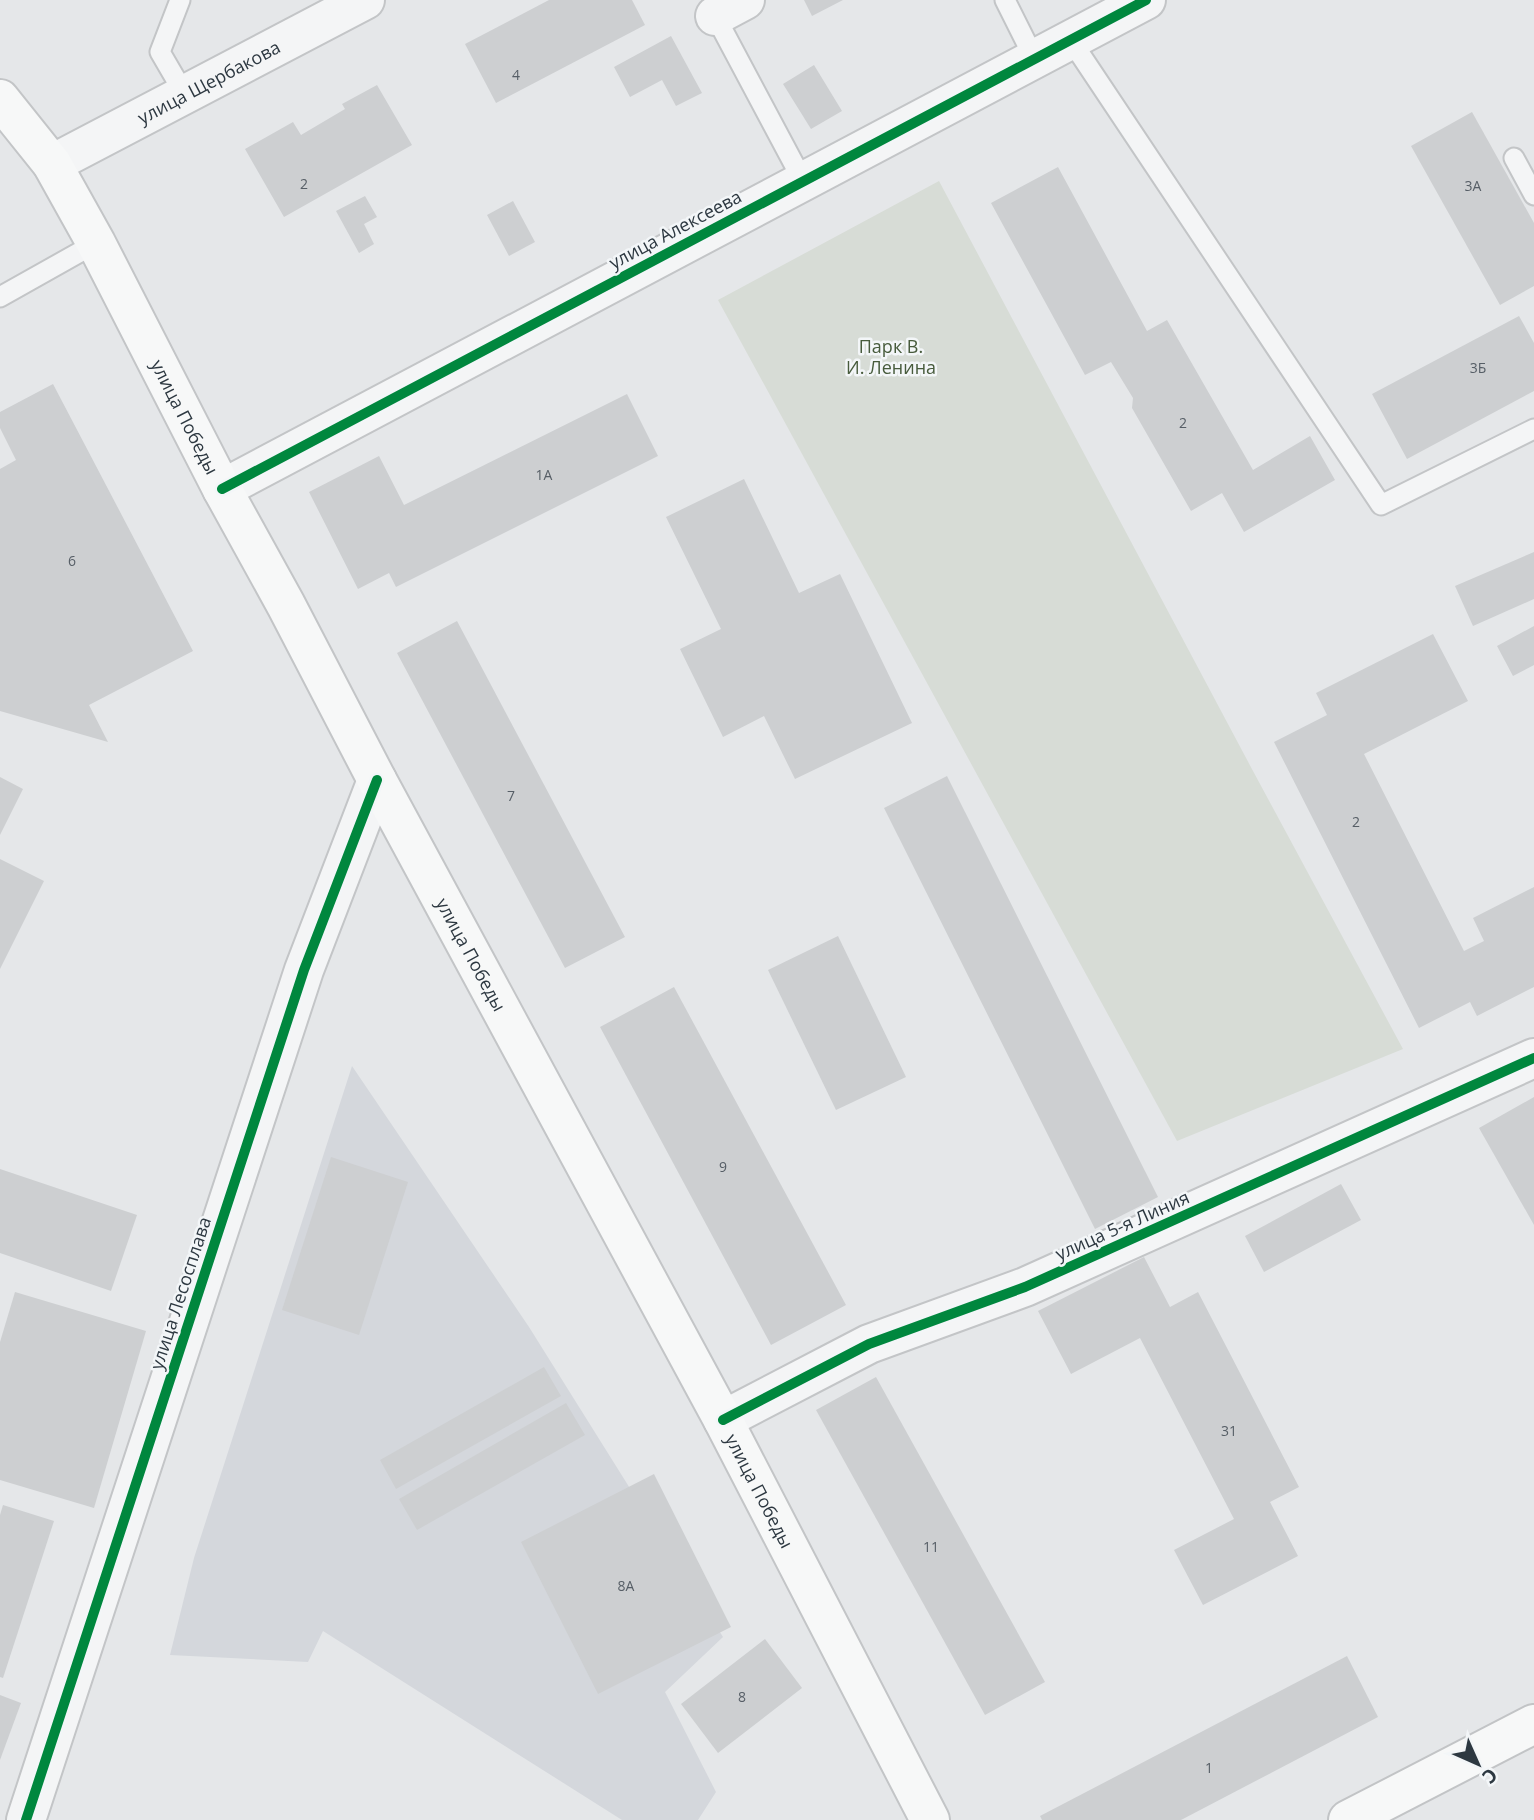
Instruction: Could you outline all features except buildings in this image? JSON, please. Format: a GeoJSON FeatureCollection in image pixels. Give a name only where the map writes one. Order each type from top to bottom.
{"type":"FeatureCollection","features":[{"type":"Feature","properties":{"kind":"main road","name":"улица Победы"},"geometry":{"type":"LineString","coordinates":[[0,99],[52,164],[96,243],[222,489],[377,780],[723,1420],[930,1820]]}},
{"type":"Feature","properties":{"kind":"main road"},"geometry":{"type":"LineString","coordinates":[[1348,1820],[1534,1724]]}},
{"type":"Feature","properties":{"kind":"street","name":"улица Щербакова"},"geometry":{"type":"LineString","coordinates":[[52,164],[365,0]]}},
{"type":"Feature","properties":{"kind":"street","name":"улица Алексеева"},"geometry":{"type":"LineString","coordinates":[[222,489],[1146,0]]}},
{"type":"Feature","properties":{"kind":"street","name":"улица Лесосплава"},"geometry":{"type":"LineString","coordinates":[[26,1820],[304,970],[377,780]]}},
{"type":"Feature","properties":{"kind":"street","name":"улица 5-я Линия"},"geometry":{"type":"LineString","coordinates":[[723,1420],[869,1344],[1025,1287],[1534,1058]]}},
{"type":"Feature","properties":{"kind":"lane"},"geometry":{"type":"LineString","coordinates":[[180,0],[160,52],[185,95]]}},
{"type":"Feature","properties":{"kind":"lane"},"geometry":{"type":"LineString","coordinates":[[1005,0],[1034,58]]}},
{"type":"Feature","properties":{"kind":"lane"},"geometry":{"type":"LineString","coordinates":[[722,5],[803,181]]}},
{"type":"Feature","properties":{"kind":"lane"},"geometry":{"type":"LineString","coordinates":[[1070,39],[1381,505],[1534,429]]}},
{"type":"Feature","properties":{"kind":"lane"},"geometry":{"type":"LineString","coordinates":[[1514,158],[1534,195]]}},
{"type":"Feature","properties":{"kind":"lane"},"geometry":{"type":"LineString","coordinates":[[0,297],[96,243]]}},
{"type":"Feature","properties":{"kind":"shaded area"},"geometry":{"type":"Polygon","coordinates":[[[352,1066],[529,1327],[723,1637],[665,1692],[716,1792],[698,1820],[622,1820],[323,1631],[308,1662],[170,1655],[194,1558],[352,1066]]]}},
{"type":"Feature","properties":{"kind":"green space","name":"Парк В. И. Ленина"},"geometry":{"type":"Polygon","coordinates":[[[939,181],[1403,1049],[1177,1141],[718,300],[939,181]]]}},
{"type":"Feature","properties":{"kind":"cycle path"},"geometry":{"type":"LineString","coordinates":[[222,489],[1146,0]]}},
{"type":"Feature","properties":{"kind":"cycle path"},"geometry":{"type":"LineString","coordinates":[[26,1820],[304,970],[377,780]]}},
{"type":"Feature","properties":{"kind":"cycle path"},"geometry":{"type":"LineString","coordinates":[[723,1420],[869,1344],[1025,1287],[1534,1058]]}}]}
